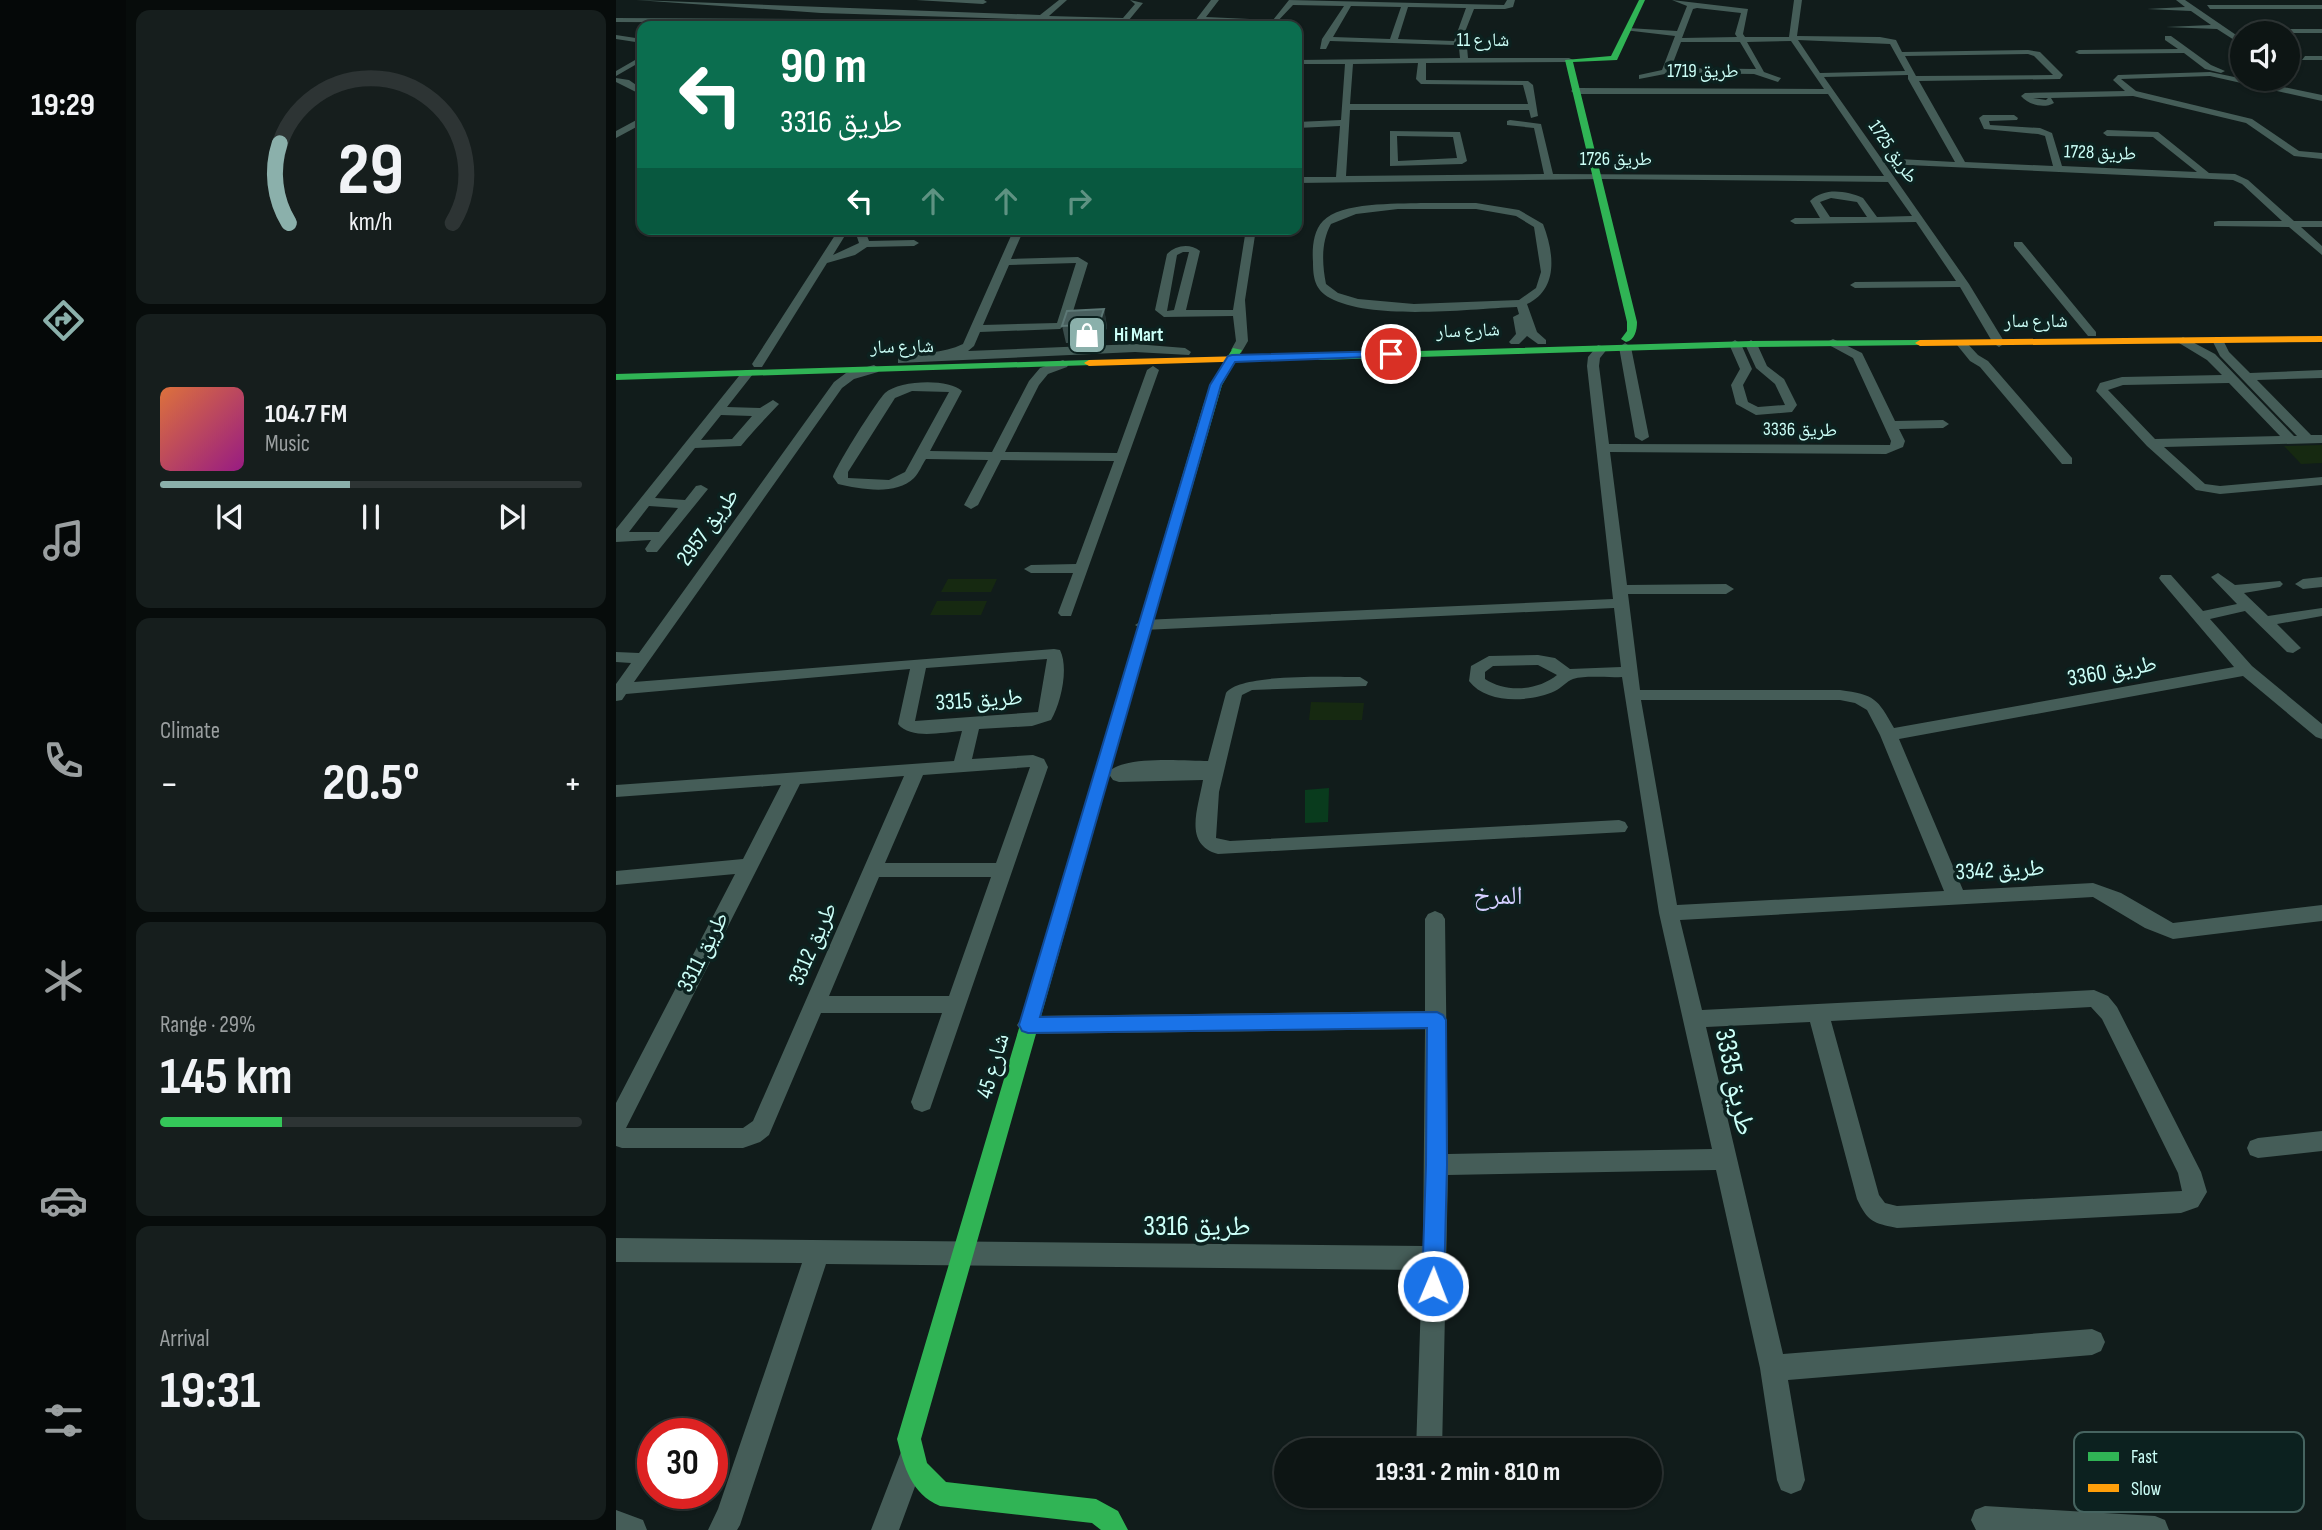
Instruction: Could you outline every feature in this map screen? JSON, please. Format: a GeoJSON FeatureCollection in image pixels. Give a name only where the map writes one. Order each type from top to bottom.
{"type":"FeatureCollection","features":[{"type":"Feature","properties":{"kind":"street"},"geometry":{"type":"LineString","coordinates":[[640,0],[740,2],[811,10],[1090,21]]}},
{"type":"Feature","properties":{"kind":"street"},"geometry":{"type":"LineString","coordinates":[[920,0],[983,2]]}},
{"type":"Feature","properties":{"kind":"street"},"geometry":{"type":"LineString","coordinates":[[1041,18],[1063,0]]}},
{"type":"Feature","properties":{"kind":"street"},"geometry":{"type":"LineString","coordinates":[[1125,21],[1139,3],[1134,0]]}},
{"type":"Feature","properties":{"kind":"street"},"geometry":{"type":"LineString","coordinates":[[1199,21],[1215,0]]}},
{"type":"Feature","properties":{"kind":"street"},"geometry":{"type":"LineString","coordinates":[[1276,21],[1291,2],[1507,6],[1511,0]]}},
{"type":"Feature","properties":{"kind":"street","name":"شارع 11"},"geometry":{"type":"LineString","coordinates":[[1302,62],[1614,58],[1642,0]]}},
{"type":"Feature","properties":{"kind":"street"},"geometry":{"type":"LineString","coordinates":[[1676,0],[1693,6],[1744,7],[1738,32],[1761,69],[1758,72]]}},
{"type":"Feature","properties":{"kind":"street"},"geometry":{"type":"LineString","coordinates":[[1793,38],[1798,0]]}},
{"type":"Feature","properties":{"kind":"street"},"geometry":{"type":"LineString","coordinates":[[2180,0],[2230,35]]}},
{"type":"Feature","properties":{"kind":"street"},"geometry":{"type":"LineString","coordinates":[[2252,0],[2262,7]]}},
{"type":"Feature","properties":{"kind":"street"},"geometry":{"type":"LineString","coordinates":[[1341,178],[1344,62],[1327,57],[1322,51],[1326,39],[1348,5]]}},
{"type":"Feature","properties":{"kind":"street"},"geometry":{"type":"LineString","coordinates":[[739,21],[763,6]]}},
{"type":"Feature","properties":{"kind":"street"},"geometry":{"type":"LineString","coordinates":[[876,12],[885,6]]}},
{"type":"Feature","properties":{"kind":"street"},"geometry":{"type":"LineString","coordinates":[[1393,42],[1405,6]]}},
{"type":"Feature","properties":{"kind":"street"},"geometry":{"type":"LineString","coordinates":[[1457,43],[1471,6]]}},
{"type":"Feature","properties":{"kind":"street"},"geometry":{"type":"LineString","coordinates":[[1669,71],[1666,68],[1693,6]]}},
{"type":"Feature","properties":{"kind":"street"},"geometry":{"type":"LineString","coordinates":[[2210,7],[2322,7]]}},
{"type":"Feature","properties":{"kind":"street"},"geometry":{"type":"LineString","coordinates":[[2151,9],[2192,9]]}},
{"type":"Feature","properties":{"kind":"street"},"geometry":{"type":"LineString","coordinates":[[650,21],[793,21],[811,10]]}},
{"type":"Feature","properties":{"kind":"street"},"geometry":{"type":"LineString","coordinates":[[966,21],[972,16]]}},
{"type":"Feature","properties":{"kind":"street"},"geometry":{"type":"LineString","coordinates":[[616,20],[635,23]]}},
{"type":"Feature","properties":{"kind":"street"},"geometry":{"type":"LineString","coordinates":[[617,37],[635,23]]}},
{"type":"Feature","properties":{"kind":"street"},"geometry":{"type":"LineString","coordinates":[[2170,27],[2219,27]]}},
{"type":"Feature","properties":{"kind":"street"},"geometry":{"type":"LineString","coordinates":[[1628,30],[1681,37],[1880,39],[1893,43],[1961,164]]}},
{"type":"Feature","properties":{"kind":"street"},"geometry":{"type":"LineString","coordinates":[[2300,31],[2322,31]]}},
{"type":"Feature","properties":{"kind":"street"},"geometry":{"type":"LineString","coordinates":[[617,37],[637,40]]}},
{"type":"Feature","properties":{"kind":"street","name":"طريق 1725"},"geometry":{"type":"LineString","coordinates":[[1793,38],[2002,339]]}},
{"type":"Feature","properties":{"kind":"street"},"geometry":{"type":"LineString","coordinates":[[2168,38],[2208,67],[2230,73]]}},
{"type":"Feature","properties":{"kind":"street"},"geometry":{"type":"LineString","coordinates":[[1326,39],[1457,43],[1462,47],[1464,61]]}},
{"type":"Feature","properties":{"kind":"street"},"geometry":{"type":"LineString","coordinates":[[1819,75],[2060,77],[2033,53],[2028,44]]}},
{"type":"Feature","properties":{"kind":"street"},"geometry":{"type":"LineString","coordinates":[[2079,52],[2186,51]]}},
{"type":"Feature","properties":{"kind":"street"},"geometry":{"type":"LineString","coordinates":[[1899,54],[2033,53]]}},
{"type":"Feature","properties":{"kind":"street"},"geometry":{"type":"LineString","coordinates":[[2305,58],[2322,58]]}},
{"type":"Feature","properties":{"kind":"street"},"geometry":{"type":"LineString","coordinates":[[1569,60],[1632,322],[1632,331],[1626,343],[1642,437]]}},
{"type":"Feature","properties":{"kind":"street"},"geometry":{"type":"LineString","coordinates":[[616,75],[621,69],[637,61]]}},
{"type":"Feature","properties":{"kind":"street"},"geometry":{"type":"LineString","coordinates":[[1344,107],[1533,111],[1529,85],[1525,83],[1424,82],[1420,79],[1422,61]]}},
{"type":"Feature","properties":{"kind":"street"},"geometry":{"type":"LineString","coordinates":[[1642,77],[1669,71],[1758,72],[1778,80]]}},
{"type":"Feature","properties":{"kind":"street"},"geometry":{"type":"LineString","coordinates":[[2133,93],[2117,80],[2118,77],[2210,74],[2230,77]]}},
{"type":"Feature","properties":{"kind":"street"},"geometry":{"type":"LineString","coordinates":[[616,80],[637,89]]}},
{"type":"Feature","properties":{"kind":"street"},"geometry":{"type":"LineString","coordinates":[[631,85],[637,82]]}},
{"type":"Feature","properties":{"kind":"street"},"geometry":{"type":"LineString","coordinates":[[2300,89],[2309,90],[2322,98]]}},
{"type":"Feature","properties":{"kind":"street","name":"طريق 1719"},"geometry":{"type":"LineString","coordinates":[[1575,91],[1831,92]]}},
{"type":"Feature","properties":{"kind":"street"},"geometry":{"type":"LineString","coordinates":[[2050,100],[2050,103],[2038,104],[2025,96],[2133,93],[2249,121],[2297,154],[2322,156]]}},
{"type":"Feature","properties":{"kind":"street"},"geometry":{"type":"LineString","coordinates":[[2014,118],[1983,118],[1987,127],[2040,131],[2049,135],[2058,169]]}},
{"type":"Feature","properties":{"kind":"street"},"geometry":{"type":"LineString","coordinates":[[1302,125],[1343,123]]}},
{"type":"Feature","properties":{"kind":"street"},"geometry":{"type":"LineString","coordinates":[[1510,123],[1538,126],[1549,177]]}},
{"type":"Feature","properties":{"kind":"street"},"geometry":{"type":"LineString","coordinates":[[616,135],[637,124]]}},
{"type":"Feature","properties":{"kind":"street"},"geometry":{"type":"LineString","coordinates":[[616,130],[637,128]]}},
{"type":"Feature","properties":{"kind":"street"},"geometry":{"type":"LineString","coordinates":[[1391,178],[1392,129],[1457,134],[1462,160],[1457,163],[1393,164]]}},
{"type":"Feature","properties":{"kind":"street","name":"طريق 1728"},"geometry":{"type":"LineString","coordinates":[[2107,133],[2155,134],[2206,175]]}},
{"type":"Feature","properties":{"kind":"street","name":"طريق 1728"},"geometry":{"type":"LineString","coordinates":[[1879,161],[2206,175]]}},
{"type":"Feature","properties":{"kind":"street"},"geometry":{"type":"LineString","coordinates":[[2206,175],[2227,175],[2241,179],[2322,252]]}},
{"type":"Feature","properties":{"kind":"street","name":"طريق 1726"},"geometry":{"type":"LineString","coordinates":[[1302,180],[1597,176],[1890,179]]}},
{"type":"Feature","properties":{"kind":"street"},"geometry":{"type":"LineString","coordinates":[[1826,221],[1815,201],[1821,196],[1837,195],[1860,200],[1874,220]]}},
{"type":"Feature","properties":{"kind":"street"},"geometry":{"type":"LineString","coordinates":[[1515,342],[1522,335],[1519,318],[1521,307],[1541,292],[1547,271],[1539,226],[1519,213],[1476,206],[1367,208],[1332,219],[1322,232],[1320,281],[1323,289],[1340,299],[1374,306],[1521,307]]}},
{"type":"Feature","properties":{"kind":"street"},"geometry":{"type":"LineString","coordinates":[[1795,221],[1919,219]]}},
{"type":"Feature","properties":{"kind":"street"},"geometry":{"type":"LineString","coordinates":[[2218,224],[2322,224]]}},
{"type":"Feature","properties":{"kind":"street"},"geometry":{"type":"LineString","coordinates":[[617,537],[752,369],[840,235]]}},
{"type":"Feature","properties":{"kind":"street"},"geometry":{"type":"LineString","coordinates":[[862,235],[865,244]]}},
{"type":"Feature","properties":{"kind":"street"},"geometry":{"type":"LineString","coordinates":[[972,350],[976,329],[1016,235]]}},
{"type":"Feature","properties":{"kind":"street"},"geometry":{"type":"LineString","coordinates":[[1228,355],[1238,331],[1238,313],[1250,235]]}},
{"type":"Feature","properties":{"kind":"street"},"geometry":{"type":"LineString","coordinates":[[825,261],[840,267],[849,267],[858,258],[851,253],[865,244],[914,243]]}},
{"type":"Feature","properties":{"kind":"street"},"geometry":{"type":"LineString","coordinates":[[2018,244],[2092,334]]}},
{"type":"Feature","properties":{"kind":"street"},"geometry":{"type":"LineString","coordinates":[[1179,314],[1195,251],[1189,248],[1178,249],[1172,254],[1161,310],[1164,314],[1179,314],[1238,313]]}},
{"type":"Feature","properties":{"kind":"street"},"geometry":{"type":"LineString","coordinates":[[976,329],[1060,326],[1083,262],[1004,262]]}},
{"type":"Feature","properties":{"kind":"street"},"geometry":{"type":"LineString","coordinates":[[1854,285],[1964,284]]}},
{"type":"Feature","properties":{"kind":"street"},"geometry":{"type":"LineString","coordinates":[[1521,307],[1528,318],[1532,334],[1542,342]]}},
{"type":"Feature","properties":{"kind":"street"},"geometry":{"type":"LineString","coordinates":[[1632,322],[1655,338]]}},
{"type":"Feature","properties":{"kind":"street","name":"شارع سار"},"geometry":{"type":"LineString","coordinates":[[616,369],[818,371],[1063,363],[1515,342],[1967,343],[2092,334],[2322,331]]}},
{"type":"Feature","properties":{"kind":"street","name":"شارع سار"},"geometry":{"type":"LineString","coordinates":[[616,377],[902,360],[1185,352],[1228,355],[1602,348],[1655,338],[2183,341],[2322,339]]}},
{"type":"Feature","properties":{"kind":"street"},"geometry":{"type":"LineString","coordinates":[[2218,340],[2239,378],[2291,440]]}},
{"type":"Feature","properties":{"kind":"street"},"geometry":{"type":"LineString","coordinates":[[2183,341],[2208,354],[2239,378],[2307,439]]}},
{"type":"Feature","properties":{"kind":"street"},"geometry":{"type":"LineString","coordinates":[[1833,343],[1858,356],[1891,425],[1943,424]]}},
{"type":"Feature","properties":{"kind":"street"},"geometry":{"type":"LineString","coordinates":[[1858,356],[1870,343]]}},
{"type":"Feature","properties":{"kind":"street"},"geometry":{"type":"LineString","coordinates":[[1967,343],[1974,358],[1984,364],[2067,461]]}},
{"type":"Feature","properties":{"kind":"street"},"geometry":{"type":"LineString","coordinates":[[1743,344],[1762,368],[1780,382],[1791,405],[1788,409],[1756,411],[1742,404],[1737,386],[1746,369],[1743,344]]}},
{"type":"Feature","properties":{"kind":"street"},"geometry":{"type":"LineString","coordinates":[[902,360],[972,350],[1135,348],[1185,352]]}},
{"type":"Feature","properties":{"kind":"street"},"geometry":{"type":"LineString","coordinates":[[1558,349],[1579,355],[1593,366],[1595,355],[1602,348]]}},
{"type":"Feature","properties":{"kind":"street","name":"شارع 45"},"geometry":{"type":"LineString","coordinates":[[911,1462],[909,1439],[914,1416],[1028,1025],[1110,773],[1143,625],[1216,385],[1228,355]]}},
{"type":"Feature","properties":{"kind":"street"},"geometry":{"type":"LineString","coordinates":[[971,505],[1033,384],[1044,371],[1063,363]]}},
{"type":"Feature","properties":{"kind":"street"},"geometry":{"type":"LineString","coordinates":[[1012,365],[1029,373],[1033,384]]}},
{"type":"Feature","properties":{"kind":"street","name":"طريق 3335"},"geometry":{"type":"LineString","coordinates":[[1593,366],[1618,596],[1669,913],[1773,1368],[1791,1480]]}},
{"type":"Feature","properties":{"kind":"street","name":"طريق 2957"},"geometry":{"type":"LineString","coordinates":[[618,692],[838,385],[854,374],[874,369]]}},
{"type":"Feature","properties":{"kind":"street"},"geometry":{"type":"LineString","coordinates":[[1066,613],[1153,370]]}},
{"type":"Feature","properties":{"kind":"street"},"geometry":{"type":"LineString","coordinates":[[818,371],[835,377],[838,385]]}},
{"type":"Feature","properties":{"kind":"street"},"geometry":{"type":"LineString","coordinates":[[2322,374],[2122,382],[2104,386],[2102,391],[2152,443],[2195,482],[2211,490],[2322,482]]}},
{"type":"Feature","properties":{"kind":"street"},"geometry":{"type":"LineString","coordinates":[[910,387],[954,388],[956,395],[923,455],[909,478],[897,483],[850,483],[840,477],[895,391],[910,387]]}},
{"type":"Feature","properties":{"kind":"street"},"geometry":{"type":"LineString","coordinates":[[693,444],[736,443],[767,408],[719,411]]}},
{"type":"Feature","properties":{"kind":"street","name":"طريق 3336"},"geometry":{"type":"LineString","coordinates":[[1602,448],[1886,450],[1898,444],[1891,425]]}},
{"type":"Feature","properties":{"kind":"street"},"geometry":{"type":"LineString","coordinates":[[2152,443],[2322,439]]}},
{"type":"Feature","properties":{"kind":"street"},"geometry":{"type":"LineString","coordinates":[[923,455],[1122,457]]}},
{"type":"Feature","properties":{"kind":"street"},"geometry":{"type":"LineString","coordinates":[[652,549],[701,489]]}},
{"type":"Feature","properties":{"kind":"street"},"geometry":{"type":"LineString","coordinates":[[645,502],[689,503]]}},
{"type":"Feature","properties":{"kind":"street"},"geometry":{"type":"LineString","coordinates":[[617,537],[662,536]]}},
{"type":"Feature","properties":{"kind":"street"},"geometry":{"type":"LineString","coordinates":[[1031,569],[1082,568]]}},
{"type":"Feature","properties":{"kind":"street"},"geometry":{"type":"LineString","coordinates":[[2166,578],[2246,670],[2322,733]]}},
{"type":"Feature","properties":{"kind":"street"},"geometry":{"type":"LineString","coordinates":[[2218,578],[2293,648]]}},
{"type":"Feature","properties":{"kind":"street"},"geometry":{"type":"LineString","coordinates":[[2303,584],[2322,582]]}},
{"type":"Feature","properties":{"kind":"street"},"geometry":{"type":"LineString","coordinates":[[2232,590],[2275,584]]}},
{"type":"Feature","properties":{"kind":"street"},"geometry":{"type":"LineString","coordinates":[[1143,625],[1726,589]]}},
{"type":"Feature","properties":{"kind":"street"},"geometry":{"type":"LineString","coordinates":[[2202,617],[2249,606]]}},
{"type":"Feature","properties":{"kind":"street"},"geometry":{"type":"LineString","coordinates":[[2265,621],[2321,612]]}},
{"type":"Feature","properties":{"kind":"street","name":"طريق 3315"},"geometry":{"type":"LineString","coordinates":[[618,692],[919,663],[1054,654],[1056,657],[1049,707],[1045,716],[1032,720],[908,727],[906,720],[919,663]]}},
{"type":"Feature","properties":{"kind":"street"},"geometry":{"type":"LineString","coordinates":[[616,657],[642,658]]}},
{"type":"Feature","properties":{"kind":"street"},"geometry":{"type":"LineString","coordinates":[[1567,674],[1559,685],[1547,689],[1499,692],[1485,688],[1477,681],[1477,670],[1489,661],[1538,660],[1549,662],[1567,674],[1629,672]]}},
{"type":"Feature","properties":{"kind":"street","name":"طريق 3360"},"geometry":{"type":"LineString","coordinates":[[1889,735],[2246,670]]}},
{"type":"Feature","properties":{"kind":"street"},"geometry":{"type":"LineString","coordinates":[[1360,682],[1251,685],[1238,689],[1232,698],[1215,771],[1204,834],[1210,844],[1223,848],[1619,827]]}},
{"type":"Feature","properties":{"kind":"street"},"geometry":{"type":"LineString","coordinates":[[1632,695],[1840,695],[1859,698],[1873,706],[1889,735],[1956,896]]}},
{"type":"Feature","properties":{"kind":"street"},"geometry":{"type":"LineString","coordinates":[[961,768],[972,723]]}},
{"type":"Feature","properties":{"kind":"street"},"geometry":{"type":"LineString","coordinates":[[616,791],[1033,761],[1039,767],[922,1102]]}},
{"type":"Feature","properties":{"kind":"street","name":"طريق 3312"},"geometry":{"type":"LineString","coordinates":[[616,1134],[628,1138],[736,1138],[752,1135],[766,1118],[916,770]]}},
{"type":"Feature","properties":{"kind":"street"},"geometry":{"type":"LineString","coordinates":[[1110,773],[1119,776],[1215,771]]}},
{"type":"Feature","properties":{"kind":"street","name":"طريق 3311"},"geometry":{"type":"LineString","coordinates":[[616,1125],[793,780]]}},
{"type":"Feature","properties":{"kind":"street"},"geometry":{"type":"LineString","coordinates":[[617,880],[747,866]]}},
{"type":"Feature","properties":{"kind":"street"},"geometry":{"type":"LineString","coordinates":[[872,870],[1001,870]]}},
{"type":"Feature","properties":{"kind":"street","name":"طريق 3342"},"geometry":{"type":"LineString","coordinates":[[1669,913],[2093,890],[2118,899],[2156,927],[2173,931],[2322,913]]}},
{"type":"Feature","properties":{"kind":"street"},"geometry":{"type":"LineString","coordinates":[[1430,1438],[1437,1165],[1435,919]]}},
{"type":"Feature","properties":{"kind":"street"},"geometry":{"type":"LineString","coordinates":[[1693,1019],[2087,999],[2101,1002],[2110,1013],[2189,1172],[2195,1192],[2190,1199],[2181,1202],[1897,1217],[1878,1213],[1869,1199],[1818,1013]]}},
{"type":"Feature","properties":{"kind":"street"},"geometry":{"type":"LineString","coordinates":[[813,1004],[955,1005]]}},
{"type":"Feature","properties":{"kind":"street"},"geometry":{"type":"LineString","coordinates":[[1028,1025],[1437,1020]]}},
{"type":"Feature","properties":{"kind":"street"},"geometry":{"type":"LineString","coordinates":[[2258,1148],[2322,1141]]}},
{"type":"Feature","properties":{"kind":"street"},"geometry":{"type":"LineString","coordinates":[[1437,1165],[1724,1159]]}},
{"type":"Feature","properties":{"kind":"street","name":"طريق 3316"},"geometry":{"type":"LineString","coordinates":[[616,1250],[1433,1258]]}},
{"type":"Feature","properties":{"kind":"street"},"geometry":{"type":"LineString","coordinates":[[722,1530],[734,1502],[818,1252]]}},
{"type":"Feature","properties":{"kind":"street"},"geometry":{"type":"LineString","coordinates":[[1773,1368],[2092,1342]]}},
{"type":"Feature","properties":{"kind":"street"},"geometry":{"type":"LineString","coordinates":[[885,1530],[911,1462]]}},
{"type":"Feature","properties":{"kind":"street"},"geometry":{"type":"LineString","coordinates":[[911,1462],[922,1481],[940,1494],[1096,1511],[1109,1521],[1115,1530]]}},
{"type":"Feature","properties":{"kind":"street"},"geometry":{"type":"LineString","coordinates":[[1985,1520],[2155,1530]]}},
{"type":"Feature","properties":{"kind":"street"},"geometry":{"type":"LineString","coordinates":[[616,1524],[633,1530]]}},
{"type":"Feature","properties":{"kind":"shaded area"},"geometry":{"type":"Polygon","coordinates":[[[2322,445],[2322,463],[2301,464],[2284,446],[2322,445]]]}},
{"type":"Feature","properties":{"kind":"shaded area"},"geometry":{"type":"Polygon","coordinates":[[[948,579],[997,579],[991,592],[941,592],[948,579]]]}},
{"type":"Feature","properties":{"kind":"shaded area"},"geometry":{"type":"Polygon","coordinates":[[[937,601],[987,601],[981,615],[930,615],[937,601]]]}},
{"type":"Feature","properties":{"kind":"shaded area"},"geometry":{"type":"Polygon","coordinates":[[[1311,702],[1364,703],[1362,720],[1309,720],[1311,702]]]}},
{"type":"Feature","properties":{"kind":"shaded area"},"geometry":{"type":"Polygon","coordinates":[[[1329,788],[1328,822],[1305,823],[1305,790],[1329,788]]]}},
{"type":"Feature","properties":{"kind":"building"},"geometry":{"type":"Polygon","coordinates":[[[1104,309],[1099,324],[1062,326],[1067,311],[1104,309]]]}},
{"type":"Feature","properties":{"kind":"traffic: fast"},"geometry":{"type":"LineString","coordinates":[[1626,339],[1632,331],[1632,322],[1569,60],[1614,58],[1642,0]]}},
{"type":"Feature","properties":{"kind":"traffic: fast"},"geometry":{"type":"LineString","coordinates":[[1319,357],[1751,344],[1920,343]]}},
{"type":"Feature","properties":{"kind":"traffic: fast"},"geometry":{"type":"LineString","coordinates":[[1144,629],[1209,406],[1216,385],[1237,350]]}},
{"type":"Feature","properties":{"kind":"traffic: fast"},"geometry":{"type":"LineString","coordinates":[[616,377],[1089,363]]}},
{"type":"Feature","properties":{"kind":"traffic: fast"},"geometry":{"type":"LineString","coordinates":[[1085,833],[909,1439],[917,1470],[940,1494],[1096,1511],[1109,1520],[1115,1530]]}},
{"type":"Feature","properties":{"kind":"traffic: slow"},"geometry":{"type":"LineString","coordinates":[[1920,343],[2322,339]]}},
{"type":"Feature","properties":{"kind":"traffic: slow"},"geometry":{"type":"LineString","coordinates":[[1089,363],[1319,357]]}},
{"type":"Feature","properties":{"kind":"traffic: slow"},"geometry":{"type":"LineString","coordinates":[[1085,833],[1144,629]]}},
{"type":"Feature","properties":{"kind":"place","name":"Hi Mart"},"geometry":{"type":"Point","coordinates":[1087,335]}},
{"type":"Feature","properties":{"kind":"district","name":"المرخ"},"geometry":{"type":"Point","coordinates":[1498,896]}},
{"type":"Feature","properties":{"kind":"route"},"geometry":{"type":"LineString","coordinates":[[1391,354],[1232,359],[1216,385],[1143,625],[1028,1025],[1437,1020],[1437,1165],[1433,1286]]}}]}
